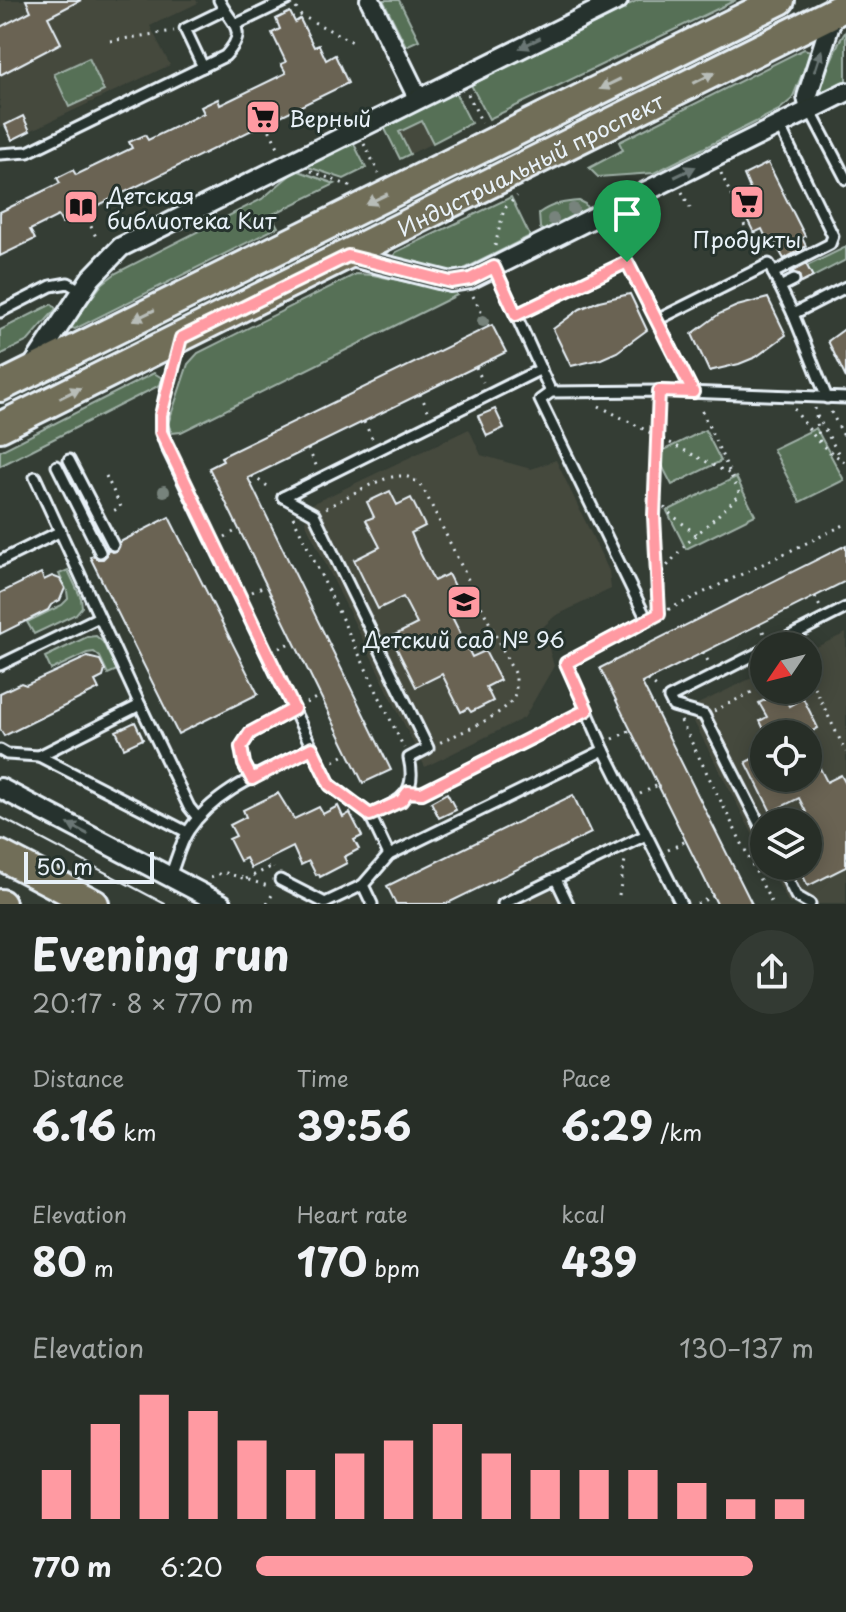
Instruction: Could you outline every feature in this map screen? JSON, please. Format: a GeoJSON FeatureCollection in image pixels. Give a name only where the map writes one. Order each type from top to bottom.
{"type":"FeatureCollection","features":[{"type":"Feature","properties":{"kind":"main road","name":"Индустриальный проспект"},"geometry":{"type":"LineString","coordinates":[[0,387],[780,0]]}},
{"type":"Feature","properties":{"kind":"main road","name":"Индустриальный проспект"},"geometry":{"type":"LineString","coordinates":[[0,427],[840,9]]}},
{"type":"Feature","properties":{"kind":"main road"},"geometry":{"type":"LineString","coordinates":[[0,855],[94,904]]}},
{"type":"Feature","properties":{"kind":"street"},"geometry":{"type":"LineString","coordinates":[[370,0],[418,98]]}},
{"type":"Feature","properties":{"kind":"street","name":"Индустриальный проспект"},"geometry":{"type":"LineString","coordinates":[[29,372],[82,291],[121,247],[618,0]]}},
{"type":"Feature","properties":{"kind":"street"},"geometry":{"type":"LineString","coordinates":[[810,110],[807,97],[840,9]]}},
{"type":"Feature","properties":{"kind":"street"},"geometry":{"type":"LineString","coordinates":[[348,256],[451,282],[470,279],[846,92]]}},
{"type":"Feature","properties":{"kind":"street"},"geometry":{"type":"LineString","coordinates":[[0,788],[222,904]]}},
{"type":"Feature","properties":{"kind":"lane"},"geometry":{"type":"LineString","coordinates":[[0,154],[28,152],[225,56],[234,46],[238,35],[237,24],[219,0]]}},
{"type":"Feature","properties":{"kind":"lane"},"geometry":{"type":"LineString","coordinates":[[237,24],[290,0]]}},
{"type":"Feature","properties":{"kind":"lane"},"geometry":{"type":"LineString","coordinates":[[203,67],[185,29],[224,10]]}},
{"type":"Feature","properties":{"kind":"lane"},"geometry":{"type":"LineString","coordinates":[[810,110],[846,179]]}},
{"type":"Feature","properties":{"kind":"lane"},"geometry":{"type":"LineString","coordinates":[[657,320],[830,244],[833,236],[779,125]]}},
{"type":"Feature","properties":{"kind":"lane"},"geometry":{"type":"LineString","coordinates":[[516,315],[627,262],[693,392]]}},
{"type":"Feature","properties":{"kind":"lane"},"geometry":{"type":"LineString","coordinates":[[494,267],[551,392]]}},
{"type":"Feature","properties":{"kind":"lane"},"geometry":{"type":"LineString","coordinates":[[771,268],[827,398]]}},
{"type":"Feature","properties":{"kind":"lane"},"geometry":{"type":"LineString","coordinates":[[780,287],[794,280]]}},
{"type":"Feature","properties":{"kind":"lane"},"geometry":{"type":"LineString","coordinates":[[0,312],[51,286],[68,283],[82,291]]}},
{"type":"Feature","properties":{"kind":"lane"},"geometry":{"type":"LineString","coordinates":[[793,314],[846,287]]}},
{"type":"Feature","properties":{"kind":"lane"},"geometry":{"type":"LineString","coordinates":[[181,338],[161,415],[161,432],[330,785],[370,815],[389,855]]}},
{"type":"Feature","properties":{"kind":"lane"},"geometry":{"type":"LineString","coordinates":[[283,497],[541,369]]}},
{"type":"Feature","properties":{"kind":"lane"},"geometry":{"type":"LineString","coordinates":[[681,904],[603,747],[566,663],[647,620],[540,400],[551,392],[659,391],[846,398]]}},
{"type":"Feature","properties":{"kind":"lane"},"geometry":{"type":"LineString","coordinates":[[69,460],[113,545]]}},
{"type":"Feature","properties":{"kind":"lane"},"geometry":{"type":"LineString","coordinates":[[57,466],[100,552]]}},
{"type":"Feature","properties":{"kind":"lane"},"geometry":{"type":"LineString","coordinates":[[35,477],[140,705],[189,807],[198,818]]}},
{"type":"Feature","properties":{"kind":"lane"},"geometry":{"type":"LineString","coordinates":[[283,497],[314,514],[428,748],[409,758],[411,781],[401,801],[370,815]]}},
{"type":"Feature","properties":{"kind":"lane"},"geometry":{"type":"LineString","coordinates":[[0,561],[61,531]]}},
{"type":"Feature","properties":{"kind":"lane"},"geometry":{"type":"LineString","coordinates":[[799,632],[846,608]]}},
{"type":"Feature","properties":{"kind":"lane"},"geometry":{"type":"LineString","coordinates":[[0,665],[99,617]]}},
{"type":"Feature","properties":{"kind":"lane"},"geometry":{"type":"LineString","coordinates":[[750,657],[669,698],[673,706],[704,715],[751,808]]}},
{"type":"Feature","properties":{"kind":"lane"},"geometry":{"type":"LineString","coordinates":[[39,756],[140,705]]}},
{"type":"Feature","properties":{"kind":"lane"},"geometry":{"type":"LineString","coordinates":[[252,779],[244,764],[241,747],[250,733],[294,709]]}},
{"type":"Feature","properties":{"kind":"lane"},"geometry":{"type":"LineString","coordinates":[[408,792],[422,793],[587,710]]}},
{"type":"Feature","properties":{"kind":"lane"},"geometry":{"type":"LineString","coordinates":[[277,884],[325,903],[363,885],[389,855],[603,747]]}},
{"type":"Feature","properties":{"kind":"lane"},"geometry":{"type":"LineString","coordinates":[[170,876],[187,832],[198,818],[228,792],[312,748]]}},
{"type":"Feature","properties":{"kind":"lane"},"geometry":{"type":"LineString","coordinates":[[0,750],[7,754],[39,756],[187,832]]}},
{"type":"Feature","properties":{"kind":"lane"},"geometry":{"type":"LineString","coordinates":[[503,904],[646,835]]}},
{"type":"Feature","properties":{"kind":"lane"},"geometry":{"type":"LineString","coordinates":[[556,879],[568,904]]}},
{"type":"Feature","properties":{"kind":"lane"},"geometry":{"type":"LineString","coordinates":[[788,880],[796,896],[810,904]]}},
{"type":"Feature","properties":{"kind":"lane"},"geometry":{"type":"LineString","coordinates":[[363,885],[372,904]]}},
{"type":"Feature","properties":{"kind":"path"},"geometry":{"type":"LineString","coordinates":[[290,0],[300,15],[353,42]]}},
{"type":"Feature","properties":{"kind":"path"},"geometry":{"type":"LineString","coordinates":[[110,41],[185,29]]}},
{"type":"Feature","properties":{"kind":"path"},"geometry":{"type":"LineString","coordinates":[[464,86],[482,123]]}},
{"type":"Feature","properties":{"kind":"path"},"geometry":{"type":"LineString","coordinates":[[266,123],[278,148]]}},
{"type":"Feature","properties":{"kind":"path"},"geometry":{"type":"LineString","coordinates":[[361,138],[379,173]]}},
{"type":"Feature","properties":{"kind":"path"},"geometry":{"type":"LineString","coordinates":[[301,168],[352,187]]}},
{"type":"Feature","properties":{"kind":"path"},"geometry":{"type":"LineString","coordinates":[[721,173],[748,233],[771,268]]}},
{"type":"Feature","properties":{"kind":"path"},"geometry":{"type":"LineString","coordinates":[[682,192],[691,210]]}},
{"type":"Feature","properties":{"kind":"path"},"geometry":{"type":"LineString","coordinates":[[494,267],[495,238],[504,209],[517,196]]}},
{"type":"Feature","properties":{"kind":"path"},"geometry":{"type":"LineString","coordinates":[[84,212],[97,239]]}},
{"type":"Feature","properties":{"kind":"path"},"geometry":{"type":"LineString","coordinates":[[610,228],[627,262]]}},
{"type":"Feature","properties":{"kind":"path"},"geometry":{"type":"LineString","coordinates":[[473,296],[489,327]]}},
{"type":"Feature","properties":{"kind":"path"},"geometry":{"type":"LineString","coordinates":[[476,367],[489,395]]}},
{"type":"Feature","properties":{"kind":"path"},"geometry":{"type":"LineString","coordinates":[[659,391],[655,494],[659,614],[846,524]]}},
{"type":"Feature","properties":{"kind":"path"},"geometry":{"type":"LineString","coordinates":[[571,392],[730,474]]}},
{"type":"Feature","properties":{"kind":"path"},"geometry":{"type":"LineString","coordinates":[[657,578],[740,495],[693,392]]}},
{"type":"Feature","properties":{"kind":"path"},"geometry":{"type":"LineString","coordinates":[[420,394],[434,422]]}},
{"type":"Feature","properties":{"kind":"path"},"geometry":{"type":"LineString","coordinates":[[787,397],[820,444],[844,461]]}},
{"type":"Feature","properties":{"kind":"path"},"geometry":{"type":"LineString","coordinates":[[812,398],[820,444]]}},
{"type":"Feature","properties":{"kind":"path"},"geometry":{"type":"LineString","coordinates":[[827,398],[828,407],[846,440]]}},
{"type":"Feature","properties":{"kind":"path"},"geometry":{"type":"LineString","coordinates":[[817,416],[844,461]]}},
{"type":"Feature","properties":{"kind":"path"},"geometry":{"type":"LineString","coordinates":[[364,422],[378,449]]}},
{"type":"Feature","properties":{"kind":"path"},"geometry":{"type":"LineString","coordinates":[[308,449],[322,477]]}},
{"type":"Feature","properties":{"kind":"path"},"geometry":{"type":"LineString","coordinates":[[99,518],[121,507],[106,476]]}},
{"type":"Feature","properties":{"kind":"path"},"geometry":{"type":"LineString","coordinates":[[252,476],[283,497],[409,758]]}},
{"type":"Feature","properties":{"kind":"path"},"geometry":{"type":"LineString","coordinates":[[314,514],[389,477],[402,476],[414,480],[424,490],[503,650],[516,677],[517,690],[512,700],[503,709],[428,748]]}},
{"type":"Feature","properties":{"kind":"path"},"geometry":{"type":"LineString","coordinates":[[655,494],[667,511],[697,535]]}},
{"type":"Feature","properties":{"kind":"path"},"geometry":{"type":"LineString","coordinates":[[240,598],[266,585]]}},
{"type":"Feature","properties":{"kind":"path"},"geometry":{"type":"LineString","coordinates":[[267,654],[294,641]]}},
{"type":"Feature","properties":{"kind":"path"},"geometry":{"type":"LineString","coordinates":[[704,715],[750,693]]}},
{"type":"Feature","properties":{"kind":"path"},"geometry":{"type":"LineString","coordinates":[[294,709],[320,696]]}},
{"type":"Feature","properties":{"kind":"path"},"geometry":{"type":"LineString","coordinates":[[822,703],[846,752]]}},
{"type":"Feature","properties":{"kind":"path"},"geometry":{"type":"LineString","coordinates":[[673,706],[772,904]]}},
{"type":"Feature","properties":{"kind":"path"},"geometry":{"type":"LineString","coordinates":[[603,747],[631,730]]}},
{"type":"Feature","properties":{"kind":"path"},"geometry":{"type":"LineString","coordinates":[[322,767],[348,753]]}},
{"type":"Feature","properties":{"kind":"path"},"geometry":{"type":"LineString","coordinates":[[629,800],[658,785]]}},
{"type":"Feature","properties":{"kind":"path"},"geometry":{"type":"LineString","coordinates":[[657,855],[686,841]]}},
{"type":"Feature","properties":{"kind":"path"},"geometry":{"type":"LineString","coordinates":[[619,895],[628,844]]}},
{"type":"Feature","properties":{"kind":"path"},"geometry":{"type":"LineString","coordinates":[[246,879],[273,866]]}},
{"type":"Feature","properties":{"kind":"path"},"geometry":{"type":"LineString","coordinates":[[208,880],[223,872],[277,884]]}},
{"type":"Feature","properties":{"kind":"path"},"geometry":{"type":"LineString","coordinates":[[697,904],[713,896]]}},
{"type":"Feature","properties":{"kind":"shaded area"},"geometry":{"type":"Polygon","coordinates":[[[0,0],[196,0],[198,3],[150,26],[170,65],[30,131],[23,116],[0,127],[0,0]]]}},
{"type":"Feature","properties":{"kind":"shaded area"},"geometry":{"type":"Polygon","coordinates":[[[422,120],[433,143],[410,154],[399,132],[422,120]]]}},
{"type":"Feature","properties":{"kind":"shaded area","name":"Детский сад № 96"},"geometry":{"type":"Polygon","coordinates":[[[469,429],[481,455],[531,469],[556,460],[609,571],[611,589],[555,616],[543,627],[554,666],[524,718],[425,767],[305,522],[312,504],[469,429]]]}},
{"type":"Feature","properties":{"kind":"shaded area"},"geometry":{"type":"Polygon","coordinates":[[[846,633],[846,904],[789,904],[776,880],[822,880],[822,808],[750,808],[750,829],[692,718],[696,705],[750,679],[750,704],[822,704],[822,644],[846,633]]]}},
{"type":"Feature","properties":{"kind":"shaded area"},"geometry":{"type":"Polygon","coordinates":[[[553,889],[560,904],[520,904],[553,889]]]}},
{"type":"Feature","properties":{"kind":"green space"},"geometry":{"type":"Polygon","coordinates":[[[383,0],[399,0],[419,40],[406,46],[383,0]]]}},
{"type":"Feature","properties":{"kind":"green space"},"geometry":{"type":"Polygon","coordinates":[[[638,0],[736,0],[489,119],[470,83],[638,0]]]}},
{"type":"Feature","properties":{"kind":"green space"},"geometry":{"type":"Polygon","coordinates":[[[846,31],[846,83],[822,93],[819,88],[846,31]]]}},
{"type":"Feature","properties":{"kind":"green space"},"geometry":{"type":"Polygon","coordinates":[[[804,49],[810,51],[810,55],[792,99],[779,110],[654,173],[598,177],[589,168],[623,150],[619,142],[804,49]]]}},
{"type":"Feature","properties":{"kind":"green space"},"geometry":{"type":"Polygon","coordinates":[[[89,58],[104,91],[69,107],[54,74],[89,58]]]}},
{"type":"Feature","properties":{"kind":"green space"},"geometry":{"type":"Polygon","coordinates":[[[454,90],[471,123],[433,143],[422,121],[399,132],[410,154],[400,159],[384,127],[454,90]]]}},
{"type":"Feature","properties":{"kind":"green space"},"geometry":{"type":"Polygon","coordinates":[[[353,142],[366,168],[344,179],[305,166],[353,142]]]}},
{"type":"Feature","properties":{"kind":"green space"},"geometry":{"type":"Polygon","coordinates":[[[296,170],[335,184],[271,215],[278,227],[75,329],[69,327],[103,283],[116,273],[262,199],[296,170]]]}},
{"type":"Feature","properties":{"kind":"green space"},"geometry":{"type":"Polygon","coordinates":[[[511,197],[530,236],[462,270],[443,271],[393,257],[396,252],[511,197]]]}},
{"type":"Feature","properties":{"kind":"green space"},"geometry":{"type":"Polygon","coordinates":[[[579,201],[588,210],[543,231],[540,228],[539,213],[558,204],[579,201]]]}},
{"type":"Feature","properties":{"kind":"green space"},"geometry":{"type":"Polygon","coordinates":[[[846,247],[846,260],[813,277],[807,266],[846,247]]]}},
{"type":"Feature","properties":{"kind":"green space"},"geometry":{"type":"Polygon","coordinates":[[[356,274],[455,292],[457,295],[181,432],[172,433],[168,424],[188,364],[198,353],[356,274]]]}},
{"type":"Feature","properties":{"kind":"green space"},"geometry":{"type":"Polygon","coordinates":[[[52,304],[56,309],[28,341],[0,355],[0,330],[52,304]]]}},
{"type":"Feature","properties":{"kind":"green space"},"geometry":{"type":"Polygon","coordinates":[[[154,373],[162,378],[160,385],[0,466],[0,451],[154,373]]]}},
{"type":"Feature","properties":{"kind":"green space"},"geometry":{"type":"Polygon","coordinates":[[[816,428],[844,480],[800,502],[773,449],[816,428]]]}},
{"type":"Feature","properties":{"kind":"green space"},"geometry":{"type":"Polygon","coordinates":[[[705,430],[721,461],[672,485],[656,454],[705,430]]]}},
{"type":"Feature","properties":{"kind":"green space"},"geometry":{"type":"Polygon","coordinates":[[[736,477],[755,515],[686,549],[667,511],[736,477]]]}},
{"type":"Feature","properties":{"kind":"green space"},"geometry":{"type":"Polygon","coordinates":[[[68,570],[82,607],[76,614],[34,634],[27,622],[68,599],[59,574],[68,570]]]}},
{"type":"Feature","properties":{"kind":"green space"},"geometry":{"type":"Polygon","coordinates":[[[96,636],[103,642],[117,670],[108,674],[94,652],[51,670],[45,657],[87,637],[96,636]]]}},
{"type":"Feature","properties":{"kind":"building"},"geometry":{"type":"Polygon","coordinates":[[[26,0],[81,0],[48,17],[61,43],[0,75],[0,27],[31,11],[26,0]]]}},
{"type":"Feature","properties":{"kind":"building"},"geometry":{"type":"Polygon","coordinates":[[[290,12],[295,22],[300,19],[314,47],[319,45],[326,60],[335,55],[348,83],[62,223],[58,216],[30,230],[35,239],[0,256],[0,212],[60,183],[57,178],[73,170],[76,175],[132,148],[129,142],[145,135],[148,140],[204,113],[201,107],[218,99],[220,105],[286,73],[281,64],[286,62],[272,33],[280,29],[276,19],[290,12]]]}},
{"type":"Feature","properties":{"kind":"building"},"geometry":{"type":"Polygon","coordinates":[[[23,116],[30,131],[12,140],[5,125],[23,116]]]}},
{"type":"Feature","properties":{"kind":"building"},"geometry":{"type":"Polygon","coordinates":[[[768,163],[805,236],[802,238],[806,246],[784,259],[774,241],[769,244],[762,229],[754,233],[744,213],[748,211],[744,201],[749,199],[745,192],[750,189],[744,175],[768,163]]]}},
{"type":"Feature","properties":{"kind":"building"},"geometry":{"type":"Polygon","coordinates":[[[806,264],[813,277],[801,283],[799,274],[791,272],[806,264]]]}},
{"type":"Feature","properties":{"kind":"building"},"geometry":{"type":"Polygon","coordinates":[[[630,294],[647,330],[617,352],[571,366],[553,329],[580,309],[630,294]]]}},
{"type":"Feature","properties":{"kind":"building"},"geometry":{"type":"Polygon","coordinates":[[[768,298],[786,335],[756,357],[709,371],[692,334],[719,314],[768,298]]]}},
{"type":"Feature","properties":{"kind":"building"},"geometry":{"type":"Polygon","coordinates":[[[492,325],[506,352],[248,478],[391,770],[363,783],[209,468],[223,461],[221,457],[492,325]]]}},
{"type":"Feature","properties":{"kind":"building"},"geometry":{"type":"Polygon","coordinates":[[[846,328],[846,378],[828,341],[846,328]]]}},
{"type":"Feature","properties":{"kind":"building"},"geometry":{"type":"Polygon","coordinates":[[[495,409],[504,428],[487,436],[478,416],[495,409]]]}},
{"type":"Feature","properties":{"kind":"building"},"geometry":{"type":"Polygon","coordinates":[[[390,491],[397,505],[411,498],[425,526],[411,533],[417,547],[434,581],[448,574],[462,602],[448,609],[472,657],[485,651],[500,680],[486,687],[493,701],[471,712],[468,708],[461,712],[442,674],[416,687],[391,637],[417,624],[403,597],[378,609],[354,560],[380,547],[366,520],[374,517],[367,502],[390,491]]]}},
{"type":"Feature","properties":{"kind":"building"},"geometry":{"type":"Polygon","coordinates":[[[169,517],[258,694],[178,734],[90,557],[93,555],[103,559],[107,549],[117,551],[120,542],[169,517]]]}},
{"type":"Feature","properties":{"kind":"building"},"geometry":{"type":"Polygon","coordinates":[[[846,545],[846,581],[642,683],[752,904],[717,904],[600,668],[846,545]]]}},
{"type":"Feature","properties":{"kind":"building"},"geometry":{"type":"Polygon","coordinates":[[[41,573],[44,580],[52,576],[60,579],[65,588],[60,600],[48,610],[0,634],[0,593],[41,573]]]}},
{"type":"Feature","properties":{"kind":"building"},"geometry":{"type":"Polygon","coordinates":[[[87,657],[100,660],[105,670],[103,677],[95,681],[99,689],[4,736],[0,729],[0,693],[21,683],[26,685],[87,657]]]}},
{"type":"Feature","properties":{"kind":"building"},"geometry":{"type":"Polygon","coordinates":[[[760,704],[806,704],[814,720],[762,720],[767,717],[760,704]]]}},
{"type":"Feature","properties":{"kind":"building"},"geometry":{"type":"Polygon","coordinates":[[[135,722],[143,739],[124,748],[116,731],[135,722]]]}},
{"type":"Feature","properties":{"kind":"building"},"geometry":{"type":"Polygon","coordinates":[[[822,772],[827,782],[841,775],[846,784],[846,867],[822,879],[822,808],[804,808],[799,798],[779,808],[769,808],[761,792],[822,792],[822,772]]]}},
{"type":"Feature","properties":{"kind":"building"},"geometry":{"type":"Polygon","coordinates":[[[278,793],[294,819],[319,807],[323,814],[338,806],[343,817],[350,813],[362,836],[354,840],[359,849],[344,857],[347,863],[320,877],[309,861],[301,865],[293,847],[251,868],[246,858],[240,861],[229,839],[236,836],[230,825],[246,817],[243,810],[278,793]]]}},
{"type":"Feature","properties":{"kind":"building"},"geometry":{"type":"Polygon","coordinates":[[[447,793],[456,810],[439,818],[431,802],[447,793]]]}},
{"type":"Feature","properties":{"kind":"building"},"geometry":{"type":"Polygon","coordinates":[[[573,795],[591,833],[446,904],[396,904],[387,886],[573,795]]]}},
{"type":"Feature","properties":{"kind":"building"},"geometry":{"type":"Polygon","coordinates":[[[805,880],[820,880],[808,886],[805,880]]]}},
{"type":"Feature","properties":{"kind":"tram line"},"geometry":{"type":"LineString","coordinates":[[0,817],[165,904]]}},
{"type":"Feature","properties":{"kind":"place","name":"Верный"},"geometry":{"type":"Point","coordinates":[263,117]}},
{"type":"Feature","properties":{"kind":"place","name":"Продукты"},"geometry":{"type":"Point","coordinates":[747,202]}},
{"type":"Feature","properties":{"kind":"place","name":"Детская библиотека Кит"},"geometry":{"type":"Point","coordinates":[81,207]}},
{"type":"Feature","properties":{"kind":"place","name":"Детский сад № 96"},"geometry":{"type":"Point","coordinates":[464,602]}},
{"type":"Feature","properties":{"kind":"route"},"geometry":{"type":"LineString","coordinates":[[348,256],[451,282],[470,279],[494,267],[516,315],[627,262],[693,392],[659,391],[654,516],[659,614],[566,663],[587,710],[422,793],[408,792],[401,801],[370,815],[330,785],[312,748],[252,779],[244,764],[241,747],[250,733],[294,709],[161,432],[161,415],[181,338],[348,256]]}}]}
